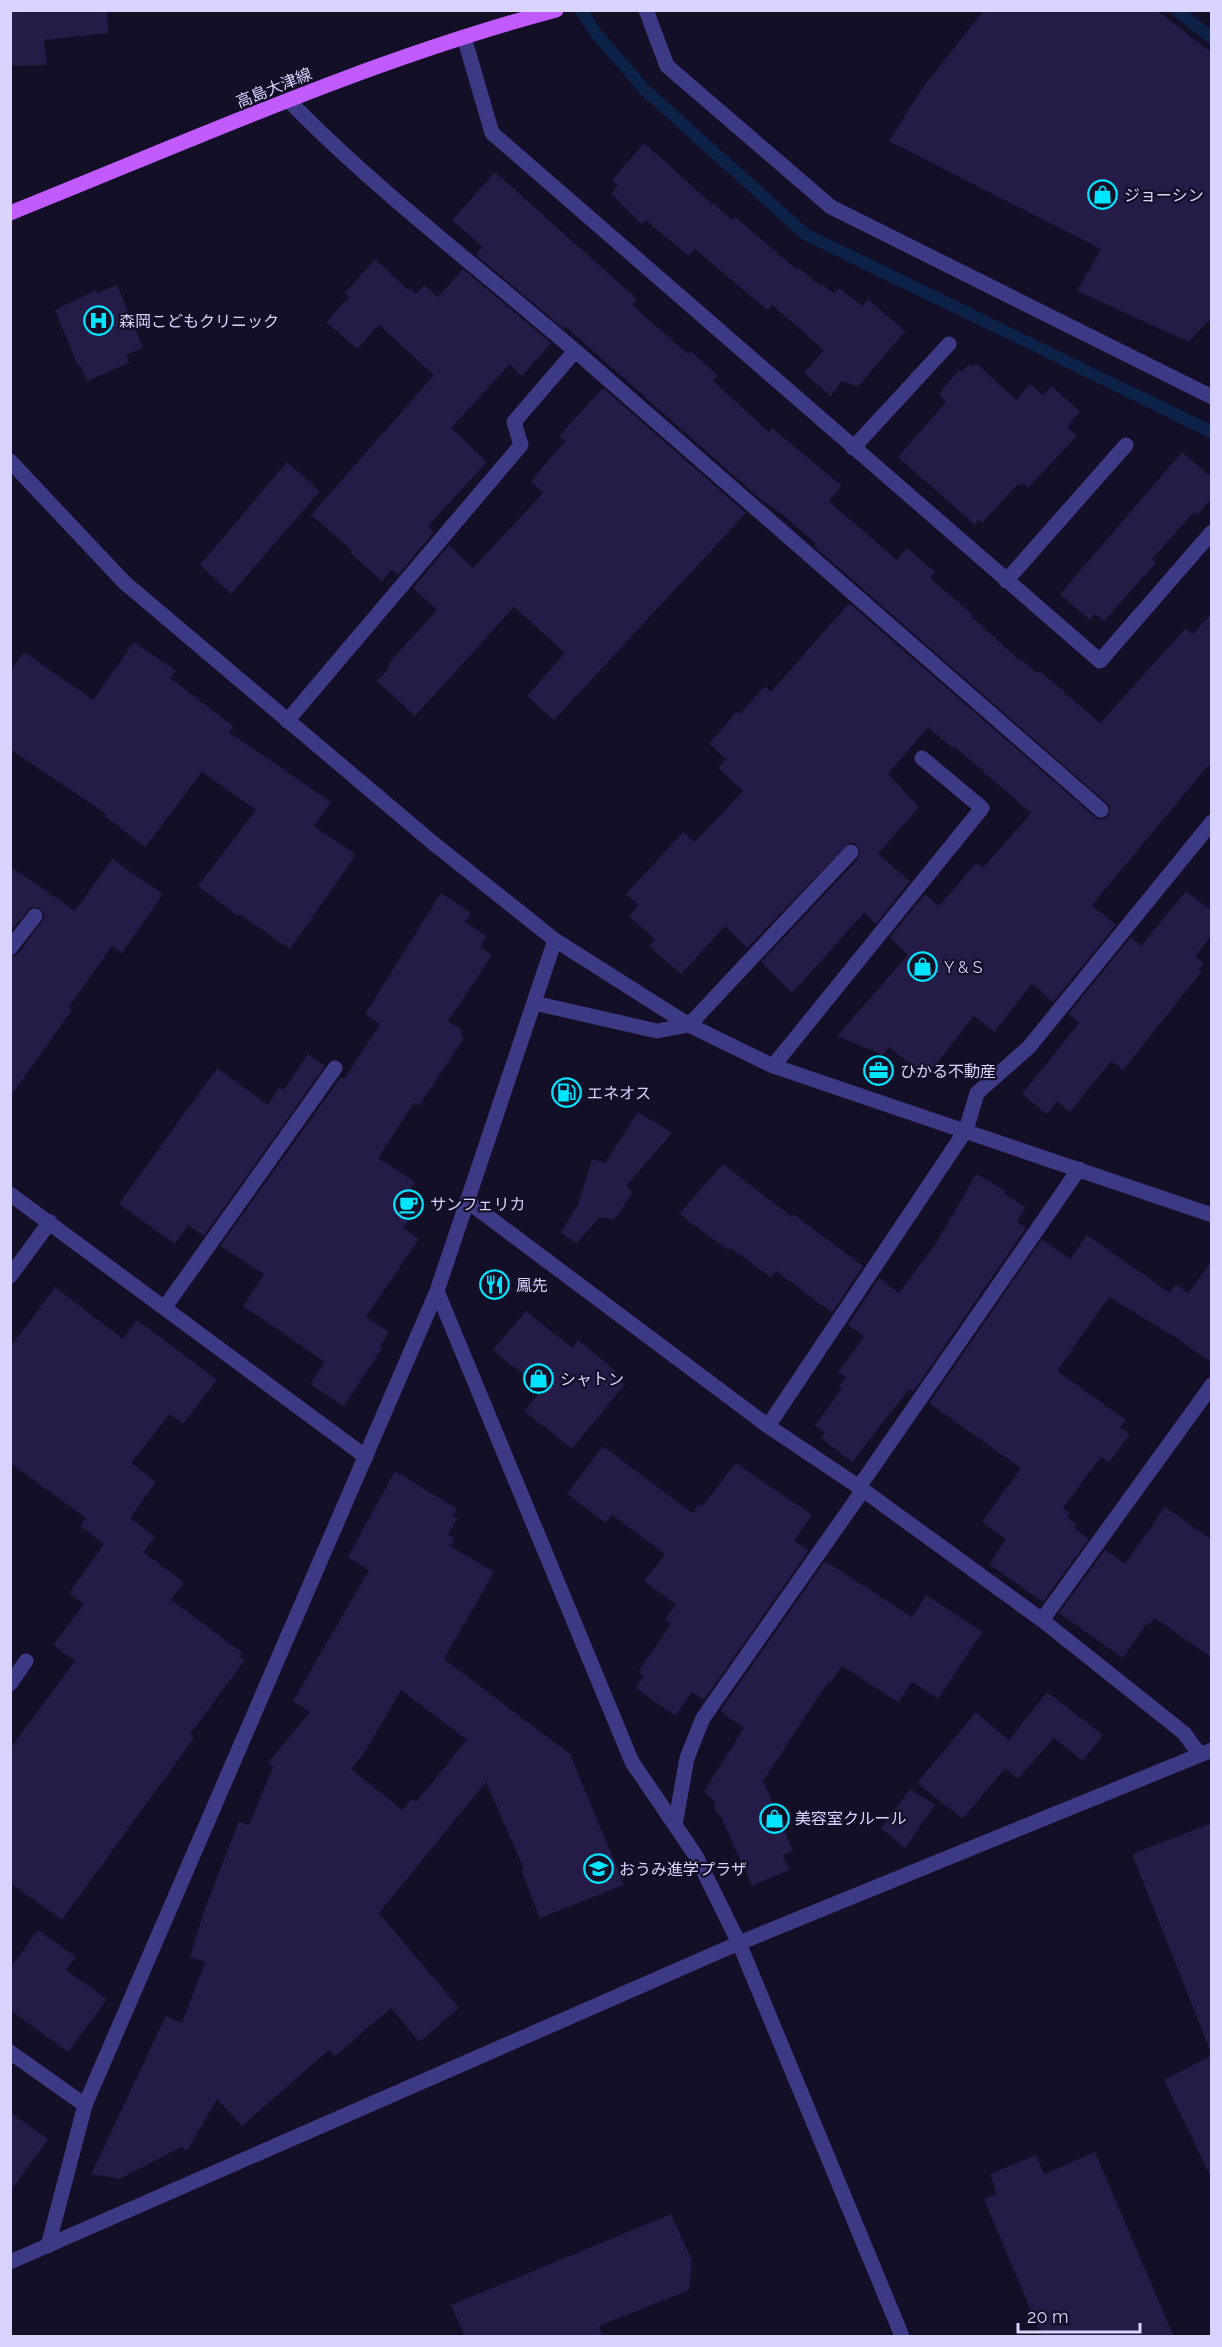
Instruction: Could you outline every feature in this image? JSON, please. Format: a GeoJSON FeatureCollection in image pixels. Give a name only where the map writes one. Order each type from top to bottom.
{"type":"FeatureCollection","features":[{"type":"Feature","properties":{"kind":"main road","name":"高島大津線"},"geometry":{"type":"LineString","coordinates":[[10,213],[375,67],[464,36],[556,10]]}},
{"type":"Feature","properties":{"kind":"street"},"geometry":{"type":"LineString","coordinates":[[646,10],[667,66],[831,207],[1212,397]]}},
{"type":"Feature","properties":{"kind":"street"},"geometry":{"type":"LineString","coordinates":[[464,36],[492,133],[1101,661],[1212,532]]}},
{"type":"Feature","properties":{"kind":"street"},"geometry":{"type":"LineString","coordinates":[[289,101],[310,123],[425,225],[575,351],[1101,810]]}},
{"type":"Feature","properties":{"kind":"street"},"geometry":{"type":"LineString","coordinates":[[853,447],[949,344]]}},
{"type":"Feature","properties":{"kind":"street"},"geometry":{"type":"LineString","coordinates":[[287,721],[521,445],[514,422],[575,351]]}},
{"type":"Feature","properties":{"kind":"street"},"geometry":{"type":"LineString","coordinates":[[1006,581],[1126,445]]}},
{"type":"Feature","properties":{"kind":"street"},"geometry":{"type":"LineString","coordinates":[[10,461],[125,583],[433,843],[555,940],[689,1025],[773,1066],[1212,1215]]}},
{"type":"Feature","properties":{"kind":"street"},"geometry":{"type":"LineString","coordinates":[[773,1066],[982,808],[922,758]]}},
{"type":"Feature","properties":{"kind":"street"},"geometry":{"type":"LineString","coordinates":[[768,1426],[966,1130],[977,1093],[1029,1047],[1212,822]]}},
{"type":"Feature","properties":{"kind":"street"},"geometry":{"type":"LineString","coordinates":[[534,1003],[657,1031],[689,1025],[851,852]]}},
{"type":"Feature","properties":{"kind":"street"},"geometry":{"type":"LineString","coordinates":[[10,948],[35,916]]}},
{"type":"Feature","properties":{"kind":"street"},"geometry":{"type":"LineString","coordinates":[[48,2246],[85,2105],[436,1291],[555,940]]}},
{"type":"Feature","properties":{"kind":"street"},"geometry":{"type":"LineString","coordinates":[[165,1307],[335,1068]]}},
{"type":"Feature","properties":{"kind":"street"},"geometry":{"type":"LineString","coordinates":[[675,1825],[687,1758],[703,1718],[1079,1169]]}},
{"type":"Feature","properties":{"kind":"street"},"geometry":{"type":"LineString","coordinates":[[10,1194],[366,1457]]}},
{"type":"Feature","properties":{"kind":"street"},"geometry":{"type":"LineString","coordinates":[[10,2262],[739,1943],[1206,1752],[1042,1620],[861,1489],[768,1426],[467,1201]]}},
{"type":"Feature","properties":{"kind":"street"},"geometry":{"type":"LineString","coordinates":[[10,1276],[50,1222]]}},
{"type":"Feature","properties":{"kind":"street"},"geometry":{"type":"LineString","coordinates":[[436,1291],[632,1762],[696,1856],[739,1943],[902,2337]]}},
{"type":"Feature","properties":{"kind":"street"},"geometry":{"type":"LineString","coordinates":[[1042,1620],[1212,1385]]}},
{"type":"Feature","properties":{"kind":"street"},"geometry":{"type":"LineString","coordinates":[[10,1684],[27,1661]]}},
{"type":"Feature","properties":{"kind":"street"},"geometry":{"type":"LineString","coordinates":[[10,2052],[85,2105]]}},
{"type":"Feature","properties":{"kind":"building"},"geometry":{"type":"Polygon","coordinates":[[[10,10],[107,10],[108,33],[44,40],[47,65],[10,66],[10,10]]]}},
{"type":"Feature","properties":{"kind":"building","name":"ジョーシン"},"geometry":{"type":"Polygon","coordinates":[[[984,10],[1156,10],[1212,53],[1212,317],[1189,342],[1077,291],[1101,249],[889,141],[921,90],[984,10]]]}},
{"type":"Feature","properties":{"kind":"building"},"geometry":{"type":"Polygon","coordinates":[[[644,143],[712,204],[732,220],[735,217],[796,269],[798,267],[820,286],[822,284],[834,294],[839,288],[862,306],[868,299],[905,331],[858,387],[842,381],[831,396],[804,373],[824,350],[772,305],[767,310],[695,249],[688,256],[646,220],[642,224],[611,193],[618,185],[612,180],[644,143]]]}},
{"type":"Feature","properties":{"kind":"building"},"geometry":{"type":"Polygon","coordinates":[[[495,172],[637,299],[632,305],[688,354],[691,351],[718,376],[713,381],[769,432],[772,428],[842,486],[829,501],[833,505],[897,560],[907,548],[935,572],[930,578],[972,614],[971,616],[1019,660],[1021,659],[1037,673],[1040,671],[1100,723],[1186,628],[1193,634],[1212,613],[1212,761],[1092,905],[1116,925],[1053,1002],[1032,984],[994,1032],[974,1016],[926,1077],[889,1047],[883,1055],[837,1036],[908,955],[890,937],[925,894],[939,906],[976,863],[983,868],[1031,813],[955,747],[954,749],[928,727],[888,774],[919,807],[878,854],[910,881],[876,924],[864,913],[792,993],[761,962],[858,859],[860,849],[854,843],[849,843],[747,948],[725,926],[681,974],[649,946],[655,939],[629,916],[638,905],[626,894],[683,832],[695,842],[743,791],[718,768],[726,759],[709,744],[737,711],[740,714],[765,686],[771,692],[849,603],[1095,817],[1100,820],[1108,817],[1110,806],[814,546],[816,544],[783,515],[759,498],[566,327],[564,329],[476,255],[483,247],[452,220],[495,172]]]}},
{"type":"Feature","properties":{"kind":"building"},"geometry":{"type":"Polygon","coordinates":[[[375,259],[408,290],[410,288],[416,294],[424,285],[438,297],[463,269],[551,343],[522,376],[510,364],[451,428],[487,462],[428,526],[434,532],[398,575],[392,570],[382,581],[350,553],[352,550],[311,515],[434,375],[379,325],[357,349],[326,322],[349,297],[345,293],[375,259]]]}},
{"type":"Feature","properties":{"kind":"building"},"geometry":{"type":"Polygon","coordinates":[[[117,285],[143,348],[126,355],[129,363],[87,381],[80,365],[78,366],[55,310],[96,290],[98,293],[117,285]]]}},
{"type":"Feature","properties":{"kind":"building"},"geometry":{"type":"Polygon","coordinates":[[[976,363],[1016,400],[1030,384],[1043,395],[1051,386],[1080,411],[1067,427],[1077,436],[1028,488],[1023,483],[1021,486],[1018,484],[982,523],[979,519],[975,525],[898,457],[946,402],[939,393],[959,370],[962,372],[969,364],[972,367],[976,363]]]}},
{"type":"Feature","properties":{"kind":"building"},"geometry":{"type":"Polygon","coordinates":[[[603,388],[746,513],[554,720],[527,696],[565,653],[514,607],[415,716],[377,681],[390,667],[388,664],[437,610],[413,588],[449,545],[473,568],[543,493],[531,481],[565,441],[559,436],[603,388]]]}},
{"type":"Feature","properties":{"kind":"building"},"geometry":{"type":"Polygon","coordinates":[[[1182,452],[1212,478],[1212,498],[1197,515],[1194,512],[1152,559],[1156,563],[1104,621],[1095,614],[1090,620],[1060,594],[1182,452]]]}},
{"type":"Feature","properties":{"kind":"building"},"geometry":{"type":"Polygon","coordinates":[[[287,462],[320,491],[231,594],[200,565],[287,462]]]}},
{"type":"Feature","properties":{"kind":"building"},"geometry":{"type":"Polygon","coordinates":[[[134,642],[176,671],[170,678],[233,726],[229,732],[331,802],[314,826],[356,855],[290,949],[239,914],[238,916],[198,886],[256,810],[202,772],[145,847],[105,816],[106,814],[10,749],[10,671],[24,652],[93,700],[134,642]]]}},
{"type":"Feature","properties":{"kind":"building"},"geometry":{"type":"Polygon","coordinates":[[[112,859],[163,894],[122,953],[112,946],[69,1007],[72,1010],[10,1097],[10,958],[18,954],[45,917],[40,908],[31,907],[10,932],[10,866],[75,911],[112,859]]]}},
{"type":"Feature","properties":{"kind":"building"},"geometry":{"type":"Polygon","coordinates":[[[1186,891],[1212,911],[1212,935],[1195,956],[1204,963],[1199,969],[1202,971],[1123,1070],[1111,1061],[1070,1112],[1057,1101],[1047,1114],[1022,1094],[1079,1023],[1068,1014],[1131,937],[1141,946],[1186,891]]]}},
{"type":"Feature","properties":{"kind":"building"},"geometry":{"type":"Polygon","coordinates":[[[441,893],[471,913],[465,922],[487,937],[480,947],[492,955],[448,1021],[463,1031],[460,1036],[464,1038],[419,1106],[414,1103],[378,1158],[415,1182],[401,1203],[414,1211],[403,1228],[419,1239],[366,1317],[389,1332],[380,1346],[382,1348],[344,1406],[310,1384],[325,1362],[243,1306],[264,1274],[220,1246],[341,1077],[344,1079],[380,1024],[365,1014],[441,893]]]}},
{"type":"Feature","properties":{"kind":"building"},"geometry":{"type":"Polygon","coordinates":[[[308,1054],[325,1066],[204,1236],[188,1225],[175,1244],[119,1204],[217,1068],[268,1105],[280,1087],[284,1090],[308,1054]]]}},
{"type":"Feature","properties":{"kind":"building"},"geometry":{"type":"Polygon","coordinates":[[[638,1112],[672,1133],[626,1186],[633,1192],[614,1220],[600,1217],[576,1244],[561,1232],[578,1205],[592,1159],[605,1163],[638,1112]]]}},
{"type":"Feature","properties":{"kind":"building"},"geometry":{"type":"Polygon","coordinates":[[[723,1164],[792,1217],[793,1214],[863,1266],[832,1313],[776,1271],[771,1277],[730,1248],[728,1250],[679,1214],[723,1164]]]}},
{"type":"Feature","properties":{"kind":"building"},"geometry":{"type":"Polygon","coordinates":[[[976,1174],[1006,1191],[1004,1194],[1026,1207],[1017,1222],[1026,1228],[913,1392],[909,1389],[852,1462],[821,1438],[825,1433],[815,1425],[842,1389],[839,1386],[846,1377],[838,1372],[864,1337],[848,1325],[879,1278],[899,1293],[937,1242],[976,1174]]]}},
{"type":"Feature","properties":{"kind":"building"},"geometry":{"type":"Polygon","coordinates":[[[1087,1235],[1170,1293],[1176,1284],[1188,1293],[1212,1261],[1212,1363],[1175,1337],[1109,1297],[1057,1371],[1126,1420],[1120,1427],[1130,1434],[1109,1463],[1101,1457],[1063,1508],[1070,1513],[1067,1517],[1077,1525],[1074,1528],[1089,1539],[1043,1602],[989,1564],[1006,1539],[982,1522],[1021,1468],[929,1403],[1042,1239],[1070,1259],[1087,1235]]]}},
{"type":"Feature","properties":{"kind":"building"},"geometry":{"type":"Polygon","coordinates":[[[55,1287],[123,1339],[137,1320],[217,1380],[183,1424],[170,1414],[131,1463],[156,1482],[130,1518],[155,1537],[143,1552],[184,1582],[171,1600],[243,1653],[239,1658],[245,1660],[190,1734],[194,1738],[62,1920],[10,1883],[10,1749],[75,1661],[53,1645],[84,1604],[69,1593],[104,1544],[80,1526],[86,1518],[10,1463],[10,1347],[55,1287]]]}},
{"type":"Feature","properties":{"kind":"building"},"geometry":{"type":"Polygon","coordinates":[[[526,1311],[572,1348],[578,1340],[616,1371],[613,1375],[625,1384],[572,1449],[524,1411],[542,1390],[493,1350],[526,1311]]]}},
{"type":"Feature","properties":{"kind":"building"},"geometry":{"type":"Polygon","coordinates":[[[603,1446],[692,1513],[699,1504],[702,1506],[736,1463],[812,1515],[794,1541],[809,1550],[704,1700],[692,1692],[675,1716],[636,1688],[644,1676],[638,1672],[671,1624],[665,1619],[676,1605],[644,1581],[665,1554],[612,1515],[606,1523],[567,1494],[603,1446]]]}},
{"type":"Feature","properties":{"kind":"building"},"geometry":{"type":"Polygon","coordinates":[[[395,1471],[457,1509],[453,1516],[458,1518],[448,1534],[455,1538],[450,1546],[494,1572],[444,1659],[570,1754],[624,1885],[540,1918],[521,1870],[524,1869],[486,1782],[379,1913],[459,2008],[419,2042],[391,2008],[335,2056],[329,2050],[242,2126],[217,2099],[187,2151],[181,2147],[120,2179],[91,2174],[166,2016],[182,2023],[205,1962],[190,1957],[204,1911],[239,1821],[249,1825],[273,1767],[268,1763],[310,1712],[293,1701],[369,1570],[348,1557],[395,1471]],[[401,1690],[366,1750],[351,1769],[402,1810],[412,1799],[416,1802],[467,1740],[401,1690]]]}},
{"type":"Feature","properties":{"kind":"building"},"geometry":{"type":"Polygon","coordinates":[[[1165,1507],[1212,1540],[1212,1658],[1155,1618],[1149,1625],[1147,1623],[1123,1658],[1059,1613],[1105,1550],[1125,1564],[1165,1507]]]}},
{"type":"Feature","properties":{"kind":"building"},"geometry":{"type":"Polygon","coordinates":[[[825,1561],[912,1617],[926,1595],[982,1632],[938,1699],[912,1682],[898,1702],[842,1666],[830,1683],[828,1682],[763,1781],[793,1851],[783,1855],[789,1870],[752,1886],[720,1815],[715,1811],[715,1802],[704,1791],[744,1728],[720,1711],[825,1561]]]}},
{"type":"Feature","properties":{"kind":"building"},"geometry":{"type":"Polygon","coordinates":[[[1047,1692],[1103,1735],[1083,1761],[1054,1738],[1018,1779],[1005,1768],[963,1819],[917,1783],[976,1712],[1009,1740],[1047,1692]]]}},
{"type":"Feature","properties":{"kind":"building"},"geometry":{"type":"Polygon","coordinates":[[[910,1789],[935,1805],[905,1848],[881,1828],[910,1789]]]}},
{"type":"Feature","properties":{"kind":"building"},"geometry":{"type":"Polygon","coordinates":[[[1212,1823],[1212,2049],[1210,2050],[1132,1854],[1212,1823]]]}},
{"type":"Feature","properties":{"kind":"building"},"geometry":{"type":"Polygon","coordinates":[[[38,1930],[76,1957],[66,1970],[107,1999],[68,2052],[10,2010],[10,1968],[38,1930]]]}},
{"type":"Feature","properties":{"kind":"building"},"geometry":{"type":"Polygon","coordinates":[[[1212,2055],[1212,2179],[1164,2080],[1212,2055]]]}},
{"type":"Feature","properties":{"kind":"building"},"geometry":{"type":"Polygon","coordinates":[[[10,2112],[48,2139],[10,2192],[10,2112]]]}},
{"type":"Feature","properties":{"kind":"building"},"geometry":{"type":"Polygon","coordinates":[[[1095,2152],[1174,2337],[1042,2337],[984,2199],[997,2194],[990,2174],[1036,2155],[1044,2174],[1095,2152]]]}},
{"type":"Feature","properties":{"kind":"building"},"geometry":{"type":"Polygon","coordinates":[[[671,2214],[692,2260],[689,2290],[599,2326],[603,2337],[465,2337],[451,2305],[671,2214]]]}},
{"type":"Feature","properties":{"kind":"waterway"},"geometry":{"type":"LineString","coordinates":[[581,10],[595,32],[645,90],[805,234],[1212,432]]}},
{"type":"Feature","properties":{"kind":"waterway"},"geometry":{"type":"LineString","coordinates":[[1176,10],[1212,38]]}},
{"type":"Feature","properties":{"kind":"place","name":"ジョーシン"},"geometry":{"type":"Point","coordinates":[1103,195]}},
{"type":"Feature","properties":{"kind":"place","name":"森岡こどもクリニック"},"geometry":{"type":"Point","coordinates":[98,321]}},
{"type":"Feature","properties":{"kind":"place","name":"Y & S"},"geometry":{"type":"Point","coordinates":[923,967]}},
{"type":"Feature","properties":{"kind":"place","name":"ひかる不動産"},"geometry":{"type":"Point","coordinates":[879,1071]}},
{"type":"Feature","properties":{"kind":"place","name":"エネオス"},"geometry":{"type":"Point","coordinates":[566,1093]}},
{"type":"Feature","properties":{"kind":"place","name":"サンフェリカ"},"geometry":{"type":"Point","coordinates":[409,1204]}},
{"type":"Feature","properties":{"kind":"place","name":"鳳先"},"geometry":{"type":"Point","coordinates":[495,1285]}},
{"type":"Feature","properties":{"kind":"place","name":"シャトン"},"geometry":{"type":"Point","coordinates":[539,1379]}},
{"type":"Feature","properties":{"kind":"place","name":"美容室クルール"},"geometry":{"type":"Point","coordinates":[774,1818]}},
{"type":"Feature","properties":{"kind":"place","name":"おうみ進学プラザ"},"geometry":{"type":"Point","coordinates":[598,1869]}}]}
